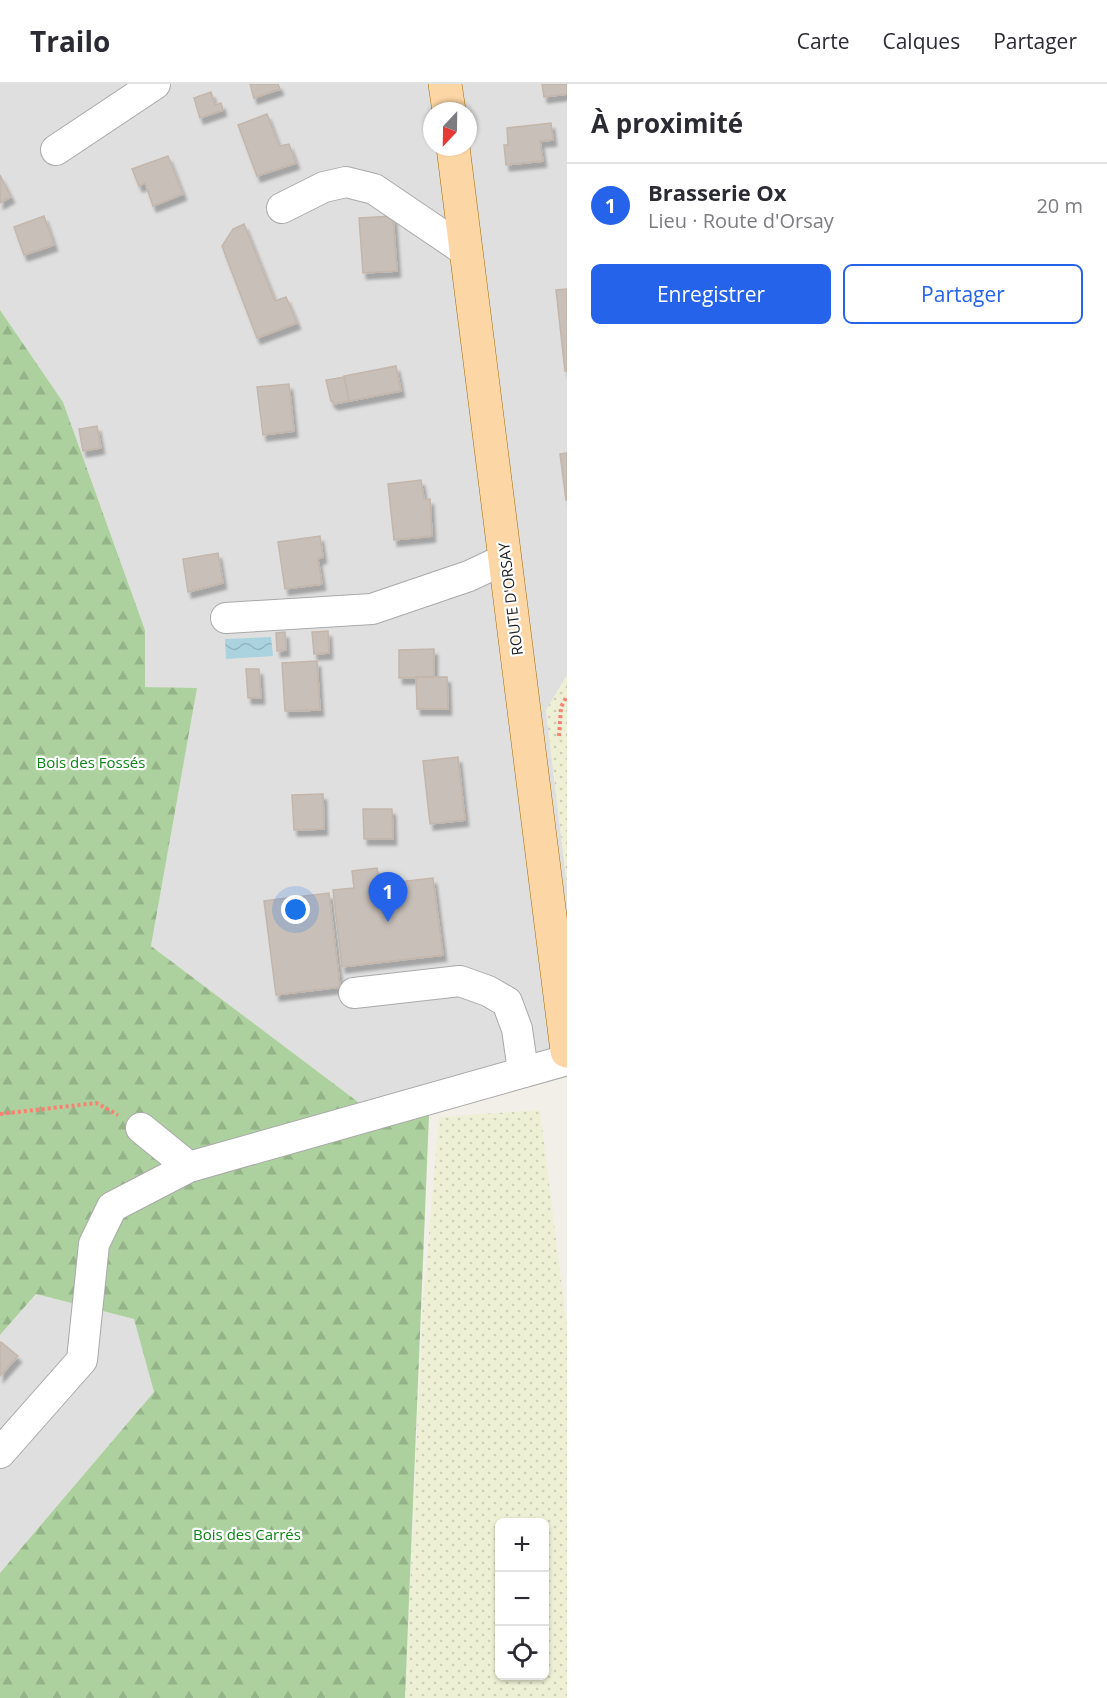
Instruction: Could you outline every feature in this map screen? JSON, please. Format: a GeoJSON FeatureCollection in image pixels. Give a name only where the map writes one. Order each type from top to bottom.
{"type":"FeatureCollection","features":[{"type":"Feature","properties":{"kind":"main road"},"geometry":{"type":"LineString","coordinates":[[446,84],[448,102]]}},
{"type":"Feature","properties":{"kind":"main road","name":"ROUTE D'ORSAY"},"geometry":{"type":"LineString","coordinates":[[454,156],[567,1051]]}},
{"type":"Feature","properties":{"kind":"street"},"geometry":{"type":"LineString","coordinates":[[56,150],[155,84]]}},
{"type":"Feature","properties":{"kind":"street"},"geometry":{"type":"LineString","coordinates":[[282,208],[324,187],[346,182],[374,189],[467,252]]}},
{"type":"Feature","properties":{"kind":"street"},"geometry":{"type":"LineString","coordinates":[[226,618],[372,609],[469,576],[505,559]]}},
{"type":"Feature","properties":{"kind":"street"},"geometry":{"type":"LineString","coordinates":[[354,993],[460,981],[488,991],[507,1002],[517,1029],[522,1071]]}},
{"type":"Feature","properties":{"kind":"street"},"geometry":{"type":"LineString","coordinates":[[0,1453],[82,1360],[94,1244],[112,1207],[189,1167],[567,1060]]}},
{"type":"Feature","properties":{"kind":"street"},"geometry":{"type":"LineString","coordinates":[[141,1128],[189,1167]]}},
{"type":"Feature","properties":{"kind":"path"},"geometry":{"type":"LineString","coordinates":[[0,1114],[96,1103],[141,1128]]}},
{"type":"Feature","properties":{"kind":"shaded area"},"geometry":{"type":"Polygon","coordinates":[[[0,84],[567,84],[567,675],[546,711],[567,885],[567,1055],[378,1117],[151,946],[196,689],[145,687],[145,630],[63,402],[0,310],[0,84]]]}},
{"type":"Feature","properties":{"kind":"shaded area"},"geometry":{"type":"Polygon","coordinates":[[[36,1294],[135,1319],[154,1392],[0,1573],[0,1335],[36,1294]]]}},
{"type":"Feature","properties":{"kind":"green space","name":"Bois des Carrés"},"geometry":{"type":"Polygon","coordinates":[[[0,310],[63,402],[145,630],[145,687],[197,688],[151,946],[378,1117],[429,1115],[405,1698],[0,1698],[0,1573],[154,1392],[134,1319],[36,1294],[0,1335],[0,310]]]}},
{"type":"Feature","properties":{"kind":"green space"},"geometry":{"type":"Polygon","coordinates":[[[567,675],[567,885],[546,710],[567,675]]]}},
{"type":"Feature","properties":{"kind":"green space"},"geometry":{"type":"Polygon","coordinates":[[[540,1110],[567,1328],[567,1698],[405,1698],[423,1304],[439,1117],[540,1110]]]}},
{"type":"Feature","properties":{"kind":"water"},"geometry":{"type":"Polygon","coordinates":[[[271,637],[273,656],[226,659],[225,639],[271,637]]]}},
{"type":"Feature","properties":{"kind":"building"},"geometry":{"type":"Polygon","coordinates":[[[250,84],[278,84],[280,89],[254,98],[250,84]]]}},
{"type":"Feature","properties":{"kind":"building"},"geometry":{"type":"Polygon","coordinates":[[[542,84],[567,84],[567,94],[544,97],[542,84]]]}},
{"type":"Feature","properties":{"kind":"building"},"geometry":{"type":"Polygon","coordinates":[[[211,92],[215,105],[221,103],[223,110],[200,118],[194,98],[211,92]]]}},
{"type":"Feature","properties":{"kind":"building"},"geometry":{"type":"Polygon","coordinates":[[[267,114],[279,146],[289,144],[296,163],[257,176],[238,125],[267,114]]]}},
{"type":"Feature","properties":{"kind":"building"},"geometry":{"type":"Polygon","coordinates":[[[551,123],[553,140],[540,141],[543,161],[506,165],[504,145],[508,145],[507,128],[551,123]]]}},
{"type":"Feature","properties":{"kind":"building"},"geometry":{"type":"Polygon","coordinates":[[[168,156],[183,194],[153,206],[145,183],[139,186],[132,169],[168,156]]]}},
{"type":"Feature","properties":{"kind":"building"},"geometry":{"type":"Polygon","coordinates":[[[0,175],[11,197],[0,203],[0,175]]]}},
{"type":"Feature","properties":{"kind":"building"},"geometry":{"type":"Polygon","coordinates":[[[44,216],[54,245],[24,255],[14,227],[44,216]]]}},
{"type":"Feature","properties":{"kind":"building"},"geometry":{"type":"Polygon","coordinates":[[[393,216],[397,271],[363,273],[359,218],[393,216]]]}},
{"type":"Feature","properties":{"kind":"building"},"geometry":{"type":"Polygon","coordinates":[[[244,224],[275,301],[286,297],[297,323],[257,338],[222,246],[233,229],[244,224]]]}},
{"type":"Feature","properties":{"kind":"building"},"geometry":{"type":"Polygon","coordinates":[[[567,289],[567,371],[565,371],[556,290],[567,289]]]}},
{"type":"Feature","properties":{"kind":"building"},"geometry":{"type":"Polygon","coordinates":[[[396,366],[401,391],[349,401],[344,376],[396,366]]]}},
{"type":"Feature","properties":{"kind":"building"},"geometry":{"type":"Polygon","coordinates":[[[344,377],[349,401],[335,404],[331,401],[326,380],[344,377]]]}},
{"type":"Feature","properties":{"kind":"building"},"geometry":{"type":"Polygon","coordinates":[[[289,384],[294,431],[263,435],[257,387],[289,384]]]}},
{"type":"Feature","properties":{"kind":"building"},"geometry":{"type":"Polygon","coordinates":[[[97,426],[101,448],[83,451],[79,429],[97,426]]]}},
{"type":"Feature","properties":{"kind":"building"},"geometry":{"type":"Polygon","coordinates":[[[567,453],[567,500],[566,500],[560,454],[567,453]]]}},
{"type":"Feature","properties":{"kind":"building"},"geometry":{"type":"Polygon","coordinates":[[[421,480],[424,499],[430,499],[432,536],[394,540],[388,484],[421,480]]]}},
{"type":"Feature","properties":{"kind":"building"},"geometry":{"type":"Polygon","coordinates":[[[320,536],[323,557],[318,559],[322,584],[285,589],[278,542],[320,536]]]}},
{"type":"Feature","properties":{"kind":"building"},"geometry":{"type":"Polygon","coordinates":[[[218,553],[223,583],[188,592],[183,559],[218,553]]]}},
{"type":"Feature","properties":{"kind":"building"},"geometry":{"type":"Polygon","coordinates":[[[328,631],[329,653],[314,654],[312,632],[328,631]]]}},
{"type":"Feature","properties":{"kind":"building"},"geometry":{"type":"Polygon","coordinates":[[[285,632],[286,650],[277,651],[276,633],[285,632]]]}},
{"type":"Feature","properties":{"kind":"building"},"geometry":{"type":"Polygon","coordinates":[[[434,649],[434,677],[399,678],[399,650],[434,649]]]}},
{"type":"Feature","properties":{"kind":"building"},"geometry":{"type":"Polygon","coordinates":[[[317,661],[320,710],[285,711],[282,663],[317,661]]]}},
{"type":"Feature","properties":{"kind":"building"},"geometry":{"type":"Polygon","coordinates":[[[246,669],[259,669],[261,698],[248,698],[246,669]]]}},
{"type":"Feature","properties":{"kind":"building"},"geometry":{"type":"Polygon","coordinates":[[[416,677],[447,677],[448,709],[417,709],[416,677]]]}},
{"type":"Feature","properties":{"kind":"building"},"geometry":{"type":"Polygon","coordinates":[[[458,757],[465,820],[430,824],[423,761],[458,757]]]}},
{"type":"Feature","properties":{"kind":"building"},"geometry":{"type":"Polygon","coordinates":[[[323,794],[324,829],[294,830],[292,795],[323,794]]]}},
{"type":"Feature","properties":{"kind":"building"},"geometry":{"type":"Polygon","coordinates":[[[363,809],[392,809],[393,839],[364,839],[363,809]]]}},
{"type":"Feature","properties":{"kind":"building"},"geometry":{"type":"Polygon","coordinates":[[[377,868],[380,884],[433,878],[443,955],[342,967],[333,890],[354,888],[352,871],[377,868]]]}},
{"type":"Feature","properties":{"kind":"building"},"geometry":{"type":"Polygon","coordinates":[[[329,893],[340,987],[276,995],[264,901],[329,893]]]}},
{"type":"Feature","properties":{"kind":"building"},"geometry":{"type":"Polygon","coordinates":[[[0,1343],[18,1356],[0,1376],[0,1343]]]}},
{"type":"Feature","properties":{"kind":"place","name":"Brasserie Ox"},"geometry":{"type":"Point","coordinates":[388,922]}},
{"type":"Feature","properties":{"kind":"park label","name":"Bois des Fossés"},"geometry":{"type":"Point","coordinates":[91,762]}}]}
